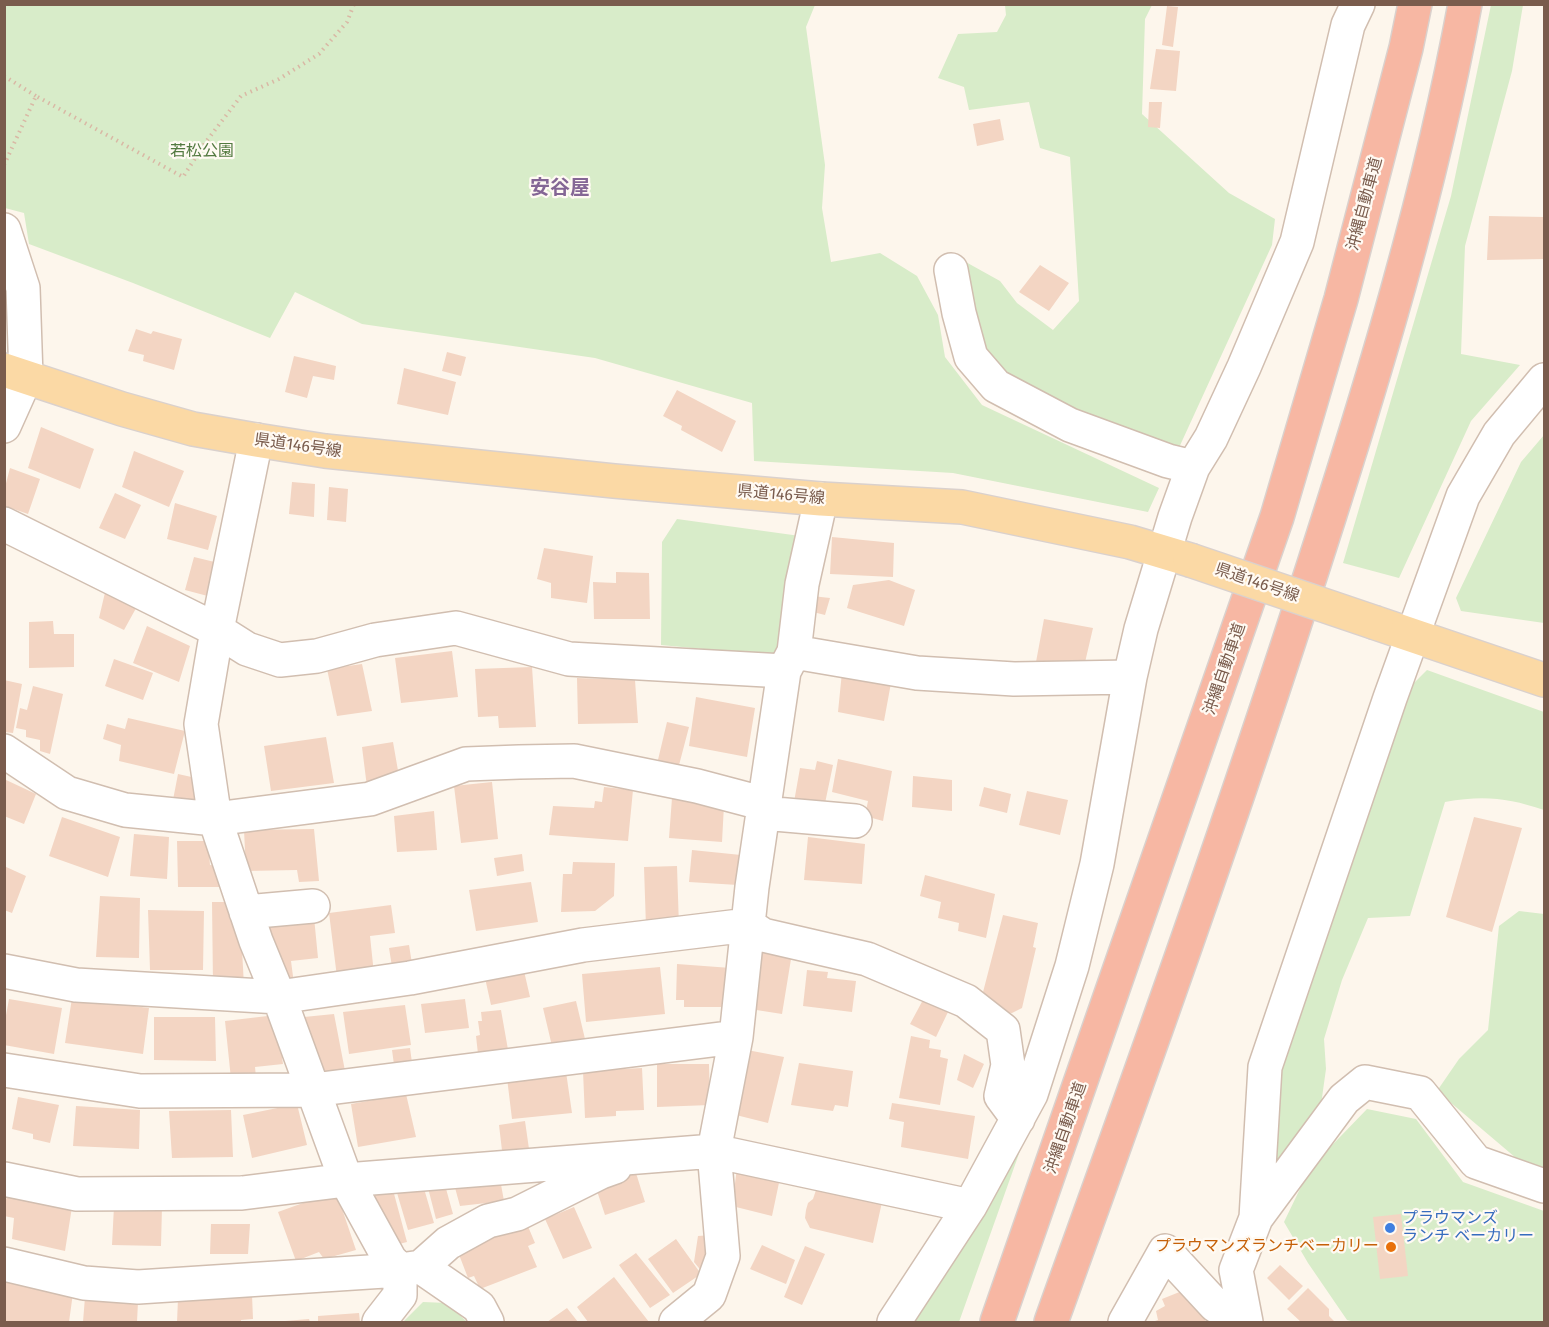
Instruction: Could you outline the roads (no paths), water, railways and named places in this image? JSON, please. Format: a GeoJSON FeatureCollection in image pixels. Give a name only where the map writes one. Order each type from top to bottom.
{"type":"FeatureCollection","features":[{"type":"Feature","properties":{"kind":"highway","name":"沖縄自動車道"},"geometry":{"type":"LineString","coordinates":[[997,1323],[1278,517],[1341,299],[1406,48],[1415,4]]}},
{"type":"Feature","properties":{"kind":"highway"},"geometry":{"type":"LineString","coordinates":[[1051,1323],[1266,714],[1335,498],[1398,295],[1456,54],[1465,4]]}},
{"type":"Feature","properties":{"kind":"main road","name":"県道146号線"},"geometry":{"type":"LineString","coordinates":[[15,374],[122,409],[193,429],[325,451],[614,481],[821,499],[962,507],[1130,542],[1178,556],[1545,680]]}},
{"type":"Feature","properties":{"kind":"street"},"geometry":{"type":"LineString","coordinates":[[894,1323],[969,1206],[1031,1094],[1072,966],[1097,864],[1130,677],[1141,629],[1178,556],[1175,517],[1193,467],[1211,438],[1244,367],[1297,242],[1348,25],[1358,4]]}},
{"type":"Feature","properties":{"kind":"street"},"geometry":{"type":"LineString","coordinates":[[4,230],[23,288],[15,374],[4,426]]}},
{"type":"Feature","properties":{"kind":"street"},"geometry":{"type":"LineString","coordinates":[[951,270],[959,313],[971,357],[996,386],[1070,425],[1168,461],[1193,467]]}},
{"type":"Feature","properties":{"kind":"street"},"geometry":{"type":"LineString","coordinates":[[1256,1218],[1265,1067],[1413,634],[1462,496],[1499,434],[1545,380]]}},
{"type":"Feature","properties":{"kind":"street"},"geometry":{"type":"LineString","coordinates":[[256,440],[217,630],[201,724],[215,819],[246,912],[346,1180],[390,1260],[411,1269],[479,1307],[487,1323]]}},
{"type":"Feature","properties":{"kind":"street"},"geometry":{"type":"LineString","coordinates":[[676,1323],[709,1295],[723,1256],[714,1150],[736,1037],[764,808],[802,584],[821,499]]}},
{"type":"Feature","properties":{"kind":"street"},"geometry":{"type":"LineString","coordinates":[[4,524],[217,630],[247,649],[280,660],[317,656],[375,640],[456,628],[568,659],[789,661],[1014,679],[1130,677]]}},
{"type":"Feature","properties":{"kind":"street"},"geometry":{"type":"LineString","coordinates":[[4,751],[67,794],[125,810],[215,819],[370,799],[466,764],[574,762],[697,786],[764,808],[855,821]]}},
{"type":"Feature","properties":{"kind":"street"},"geometry":{"type":"LineString","coordinates":[[246,912],[313,906]]}},
{"type":"Feature","properties":{"kind":"street"},"geometry":{"type":"LineString","coordinates":[[4,971],[76,985],[279,997],[410,978],[583,945],[748,925],[763,935],[867,959],[966,1001],[1003,1030],[1008,1065],[1001,1096],[1017,1119]]}},
{"type":"Feature","properties":{"kind":"street"},"geometry":{"type":"LineString","coordinates":[[4,1070],[140,1091],[313,1090],[736,1037]]}},
{"type":"Feature","properties":{"kind":"street"},"geometry":{"type":"LineString","coordinates":[[1246,1323],[1236,1270],[1256,1218],[1344,1099],[1365,1082],[1420,1094],[1476,1162],[1545,1186]]}},
{"type":"Feature","properties":{"kind":"street"},"geometry":{"type":"LineString","coordinates":[[4,1179],[77,1194],[242,1193],[346,1180],[714,1150],[969,1206]]}},
{"type":"Feature","properties":{"kind":"street"},"geometry":{"type":"LineString","coordinates":[[4,1264],[84,1283],[138,1287],[411,1269],[448,1243],[488,1221],[517,1214],[601,1172],[643,1157]]}},
{"type":"Feature","properties":{"kind":"street"},"geometry":{"type":"LineString","coordinates":[[1125,1323],[1165,1251],[1215,1305],[1240,1323]]}},
{"type":"Feature","properties":{"kind":"street"},"geometry":{"type":"LineString","coordinates":[[379,1323],[400,1295],[411,1269]]}},
{"type":"Feature","properties":{"kind":"place","name":"プラウマンズ ランチ ベーカリー"},"geometry":{"type":"Point","coordinates":[1390,1228]}},
{"type":"Feature","properties":{"kind":"place","name":"プラウマンズランチベーカリー"},"geometry":{"type":"Point","coordinates":[1391,1247]}},
{"type":"Feature","properties":{"kind":"district","name":"安谷屋"},"geometry":{"type":"Point","coordinates":[560,188]}},
{"type":"Feature","properties":{"kind":"park label","name":"若松公園"},"geometry":{"type":"Point","coordinates":[202,152]}}]}
